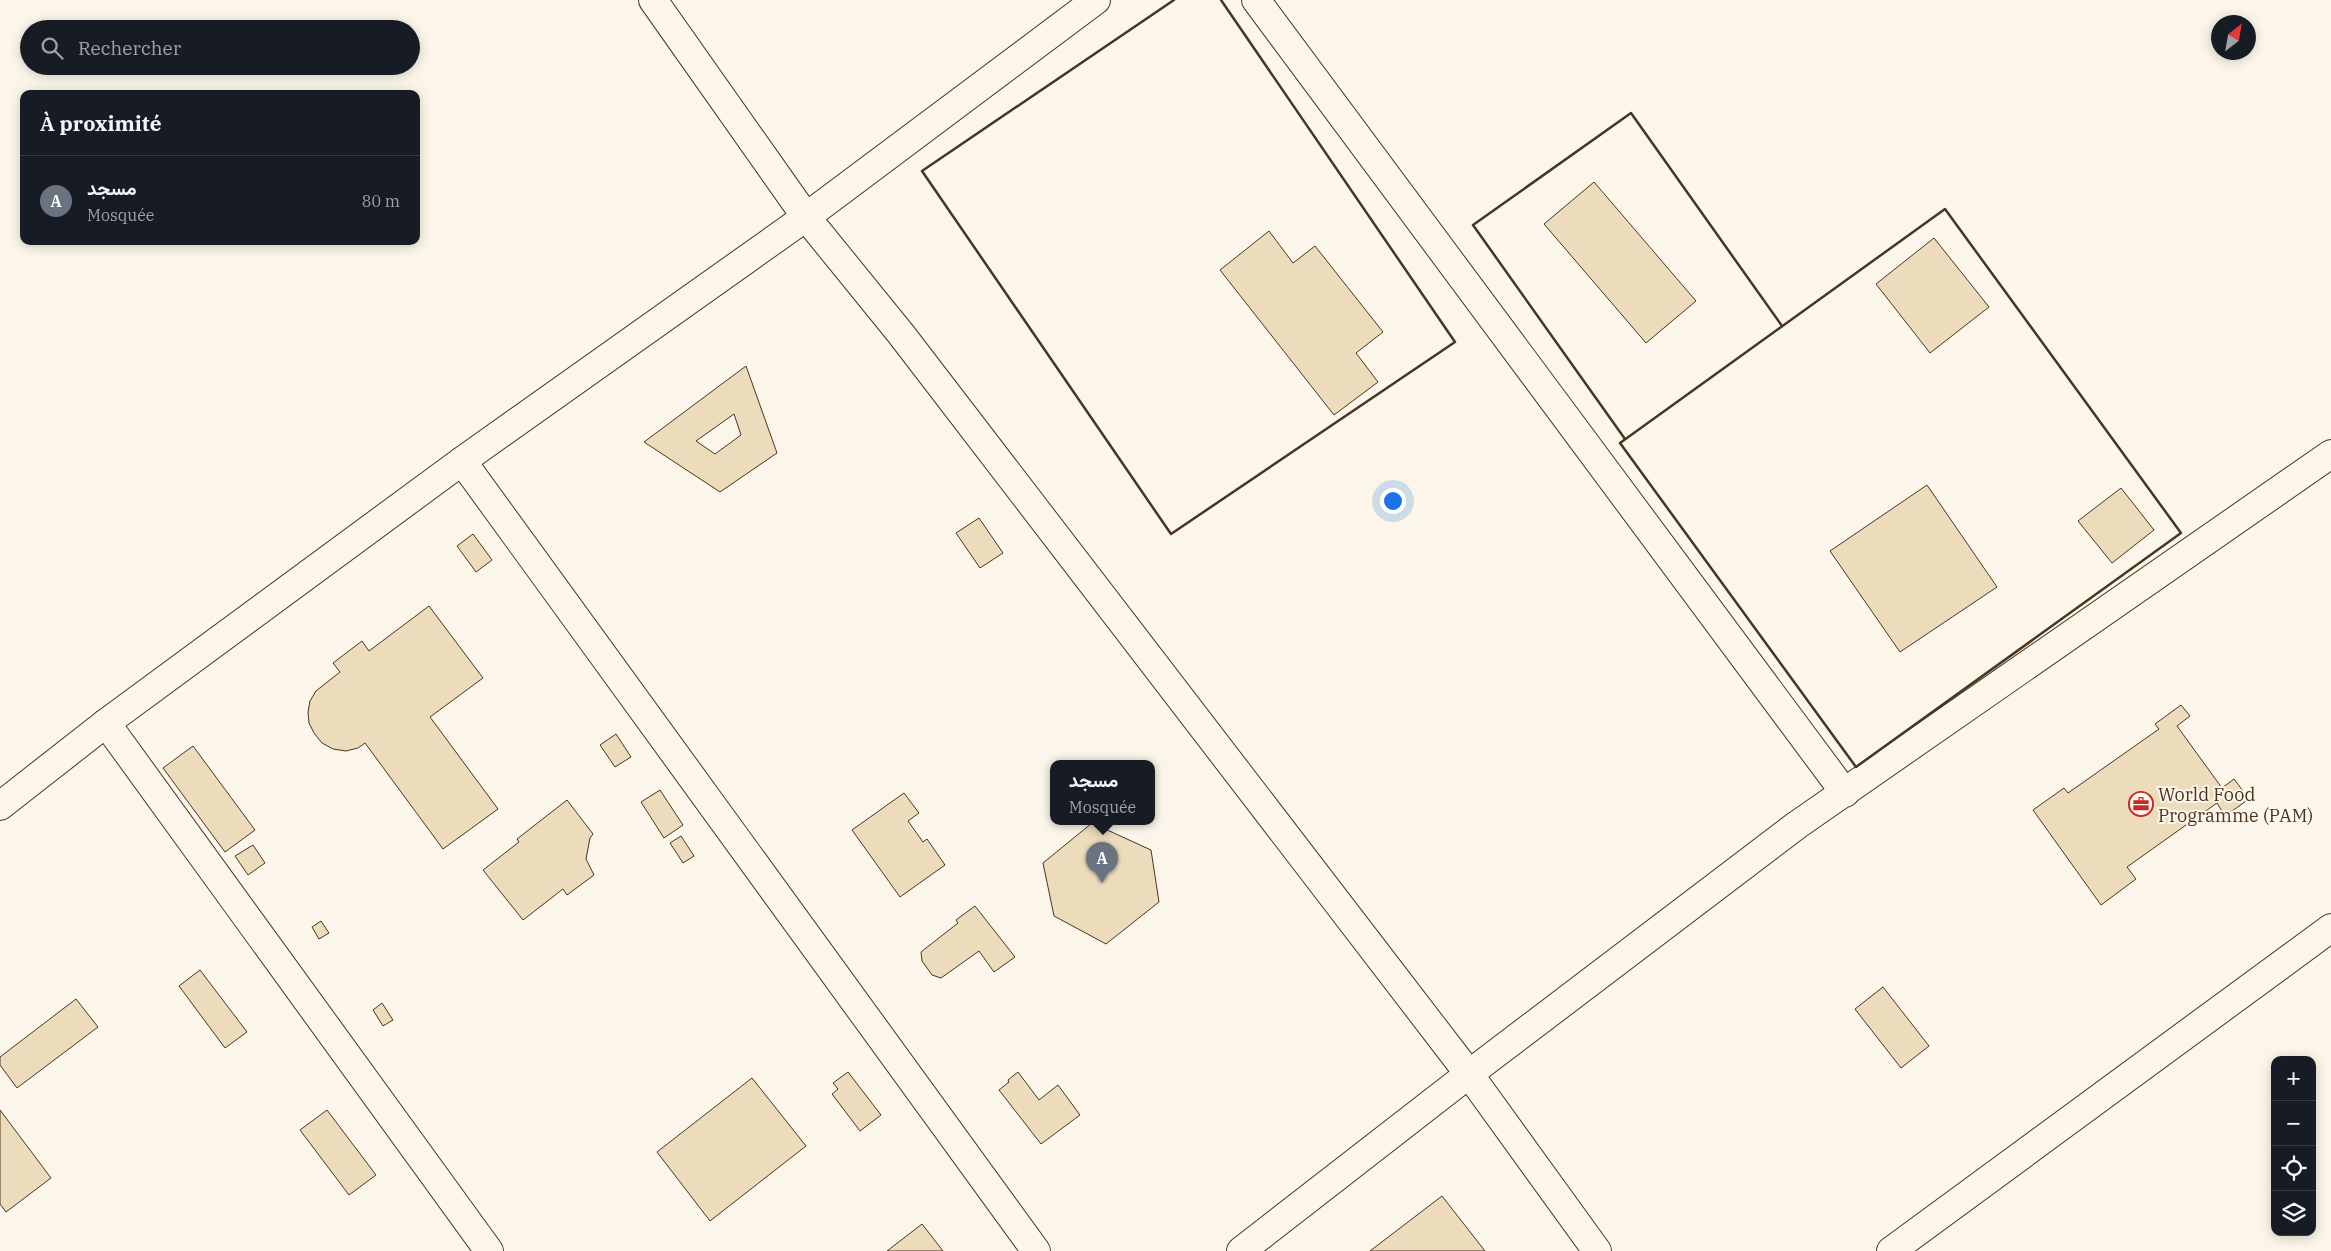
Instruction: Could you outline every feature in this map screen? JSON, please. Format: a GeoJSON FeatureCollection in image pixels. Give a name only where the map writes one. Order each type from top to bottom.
{"type":"FeatureCollection","features":[{"type":"Feature","properties":{"kind":"street"},"geometry":{"type":"LineString","coordinates":[[653,0],[806,217],[901,334],[1469,1074],[1597,1251]]}},
{"type":"Feature","properties":{"kind":"street"},"geometry":{"type":"LineString","coordinates":[[0,806],[106,723],[462,460],[806,217],[1096,0]]}},
{"type":"Feature","properties":{"kind":"street"},"geometry":{"type":"LineString","coordinates":[[1256,0],[1845,794]]}},
{"type":"Feature","properties":{"kind":"street"},"geometry":{"type":"LineString","coordinates":[[1241,1251],[1469,1074],[1797,826],[2331,454]]}},
{"type":"Feature","properties":{"kind":"street"},"geometry":{"type":"LineString","coordinates":[[462,460],[1036,1251]]}},
{"type":"Feature","properties":{"kind":"street"},"geometry":{"type":"LineString","coordinates":[[106,723],[489,1251]]}},
{"type":"Feature","properties":{"kind":"street"},"geometry":{"type":"LineString","coordinates":[[1891,1251],[2331,928]]}},
{"type":"Feature","properties":{"kind":"building"},"geometry":{"type":"Polygon","coordinates":[[[1594,182],[1696,301],[1646,343],[1544,224],[1594,182]]]}},
{"type":"Feature","properties":{"kind":"building"},"geometry":{"type":"Polygon","coordinates":[[[1269,231],[1293,263],[1315,246],[1383,332],[1356,353],[1378,382],[1334,415],[1220,270],[1269,231]]]}},
{"type":"Feature","properties":{"kind":"building"},"geometry":{"type":"Polygon","coordinates":[[[1934,238],[1989,307],[1930,353],[1876,284],[1934,238]]]}},
{"type":"Feature","properties":{"kind":"building"},"geometry":{"type":"Polygon","coordinates":[[[746,366],[777,453],[720,492],[644,442],[746,366]],[[734,414],[696,441],[715,454],[741,435],[734,414]]]}},
{"type":"Feature","properties":{"kind":"building"},"geometry":{"type":"Polygon","coordinates":[[[1927,485],[1997,587],[1900,652],[1830,551],[1927,485]]]}},
{"type":"Feature","properties":{"kind":"building"},"geometry":{"type":"Polygon","coordinates":[[[2121,488],[2154,530],[2112,563],[2078,521],[2121,488]]]}},
{"type":"Feature","properties":{"kind":"building"},"geometry":{"type":"Polygon","coordinates":[[[979,518],[1003,553],[980,568],[956,533],[979,518]]]}},
{"type":"Feature","properties":{"kind":"building"},"geometry":{"type":"Polygon","coordinates":[[[473,534],[492,560],[476,572],[457,546],[473,534]]]}},
{"type":"Feature","properties":{"kind":"building"},"geometry":{"type":"Polygon","coordinates":[[[429,606],[483,678],[430,717],[498,809],[443,849],[365,743],[358,748],[346,751],[333,749],[322,743],[314,733],[309,723],[308,712],[310,701],[316,691],[340,672],[333,663],[362,641],[369,651],[429,606]]]}},
{"type":"Feature","properties":{"kind":"building"},"geometry":{"type":"Polygon","coordinates":[[[2181,705],[2190,716],[2177,726],[2222,788],[2234,779],[2249,799],[2225,816],[2217,803],[2127,867],[2136,879],[2101,905],[2033,810],[2064,788],[2068,793],[2159,729],[2155,724],[2181,705]]]}},
{"type":"Feature","properties":{"kind":"building"},"geometry":{"type":"Polygon","coordinates":[[[616,734],[631,757],[615,767],[600,745],[616,734]]]}},
{"type":"Feature","properties":{"kind":"building"},"geometry":{"type":"Polygon","coordinates":[[[193,746],[255,830],[225,852],[163,768],[193,746]]]}},
{"type":"Feature","properties":{"kind":"building"},"geometry":{"type":"Polygon","coordinates":[[[660,790],[683,825],[664,838],[641,802],[660,790]]]}},
{"type":"Feature","properties":{"kind":"building"},"geometry":{"type":"Polygon","coordinates":[[[904,793],[919,813],[908,821],[923,842],[927,839],[945,865],[900,897],[852,830],[904,793]]]}},
{"type":"Feature","properties":{"kind":"building"},"geometry":{"type":"Polygon","coordinates":[[[567,800],[593,834],[590,838],[586,859],[594,875],[567,895],[563,889],[523,920],[483,870],[519,842],[517,839],[567,800]]]}},
{"type":"Feature","properties":{"kind":"building"},"geometry":{"type":"Polygon","coordinates":[[[1090,825],[1096,825],[1151,850],[1159,902],[1106,944],[1054,916],[1043,863],[1090,825]]]}},
{"type":"Feature","properties":{"kind":"building"},"geometry":{"type":"Polygon","coordinates":[[[681,836],[694,856],[683,863],[670,843],[681,836]]]}},
{"type":"Feature","properties":{"kind":"building"},"geometry":{"type":"Polygon","coordinates":[[[253,845],[265,863],[248,875],[235,856],[253,845]]]}},
{"type":"Feature","properties":{"kind":"building"},"geometry":{"type":"Polygon","coordinates":[[[975,906],[1015,957],[994,972],[979,951],[941,978],[932,975],[922,961],[921,952],[958,923],[956,920],[975,906]]]}},
{"type":"Feature","properties":{"kind":"building"},"geometry":{"type":"Polygon","coordinates":[[[321,921],[329,933],[319,939],[312,927],[321,921]]]}},
{"type":"Feature","properties":{"kind":"building"},"geometry":{"type":"Polygon","coordinates":[[[200,970],[247,1032],[225,1048],[179,986],[200,970]]]}},
{"type":"Feature","properties":{"kind":"building"},"geometry":{"type":"Polygon","coordinates":[[[1883,987],[1929,1046],[1901,1068],[1855,1009],[1883,987]]]}},
{"type":"Feature","properties":{"kind":"building"},"geometry":{"type":"Polygon","coordinates":[[[76,999],[98,1027],[17,1088],[0,1065],[0,1057],[76,999]]]}},
{"type":"Feature","properties":{"kind":"building"},"geometry":{"type":"Polygon","coordinates":[[[382,1003],[393,1020],[383,1026],[373,1010],[382,1003]]]}},
{"type":"Feature","properties":{"kind":"building"},"geometry":{"type":"Polygon","coordinates":[[[848,1072],[881,1115],[860,1131],[832,1094],[838,1089],[833,1083],[848,1072]]]}},
{"type":"Feature","properties":{"kind":"building"},"geometry":{"type":"Polygon","coordinates":[[[1018,1072],[1039,1100],[1058,1085],[1080,1115],[1041,1144],[999,1090],[1018,1072]]]}},
{"type":"Feature","properties":{"kind":"building"},"geometry":{"type":"Polygon","coordinates":[[[752,1078],[806,1146],[710,1221],[657,1152],[752,1078]]]}},
{"type":"Feature","properties":{"kind":"building"},"geometry":{"type":"Polygon","coordinates":[[[0,1110],[51,1178],[6,1212],[0,1204],[0,1110]]]}},
{"type":"Feature","properties":{"kind":"building"},"geometry":{"type":"Polygon","coordinates":[[[327,1110],[376,1175],[349,1195],[300,1130],[327,1110]]]}},
{"type":"Feature","properties":{"kind":"building"},"geometry":{"type":"Polygon","coordinates":[[[1442,1196],[1485,1251],[1370,1251],[1442,1196]]]}},
{"type":"Feature","properties":{"kind":"building"},"geometry":{"type":"Polygon","coordinates":[[[922,1224],[943,1251],[887,1251],[922,1224]]]}},
{"type":"Feature","properties":{"kind":"wall"},"geometry":{"type":"LineString","coordinates":[[1174,0],[922,171],[1171,534],[1455,342],[1221,0]]}},
{"type":"Feature","properties":{"kind":"wall"},"geometry":{"type":"LineString","coordinates":[[1625,439],[1473,225],[1631,113],[1782,326]]}},
{"type":"Feature","properties":{"kind":"wall"},"geometry":{"type":"LineString","coordinates":[[1945,209],[2181,533],[1856,767],[1620,443],[1945,209]]}},
{"type":"Feature","properties":{"kind":"place","name":"World Food Programme (PAM)"},"geometry":{"type":"Point","coordinates":[2141,804]}},
{"type":"Feature","properties":{"kind":"place","name":"مسجد"},"geometry":{"type":"Point","coordinates":[1102,883]}}]}
